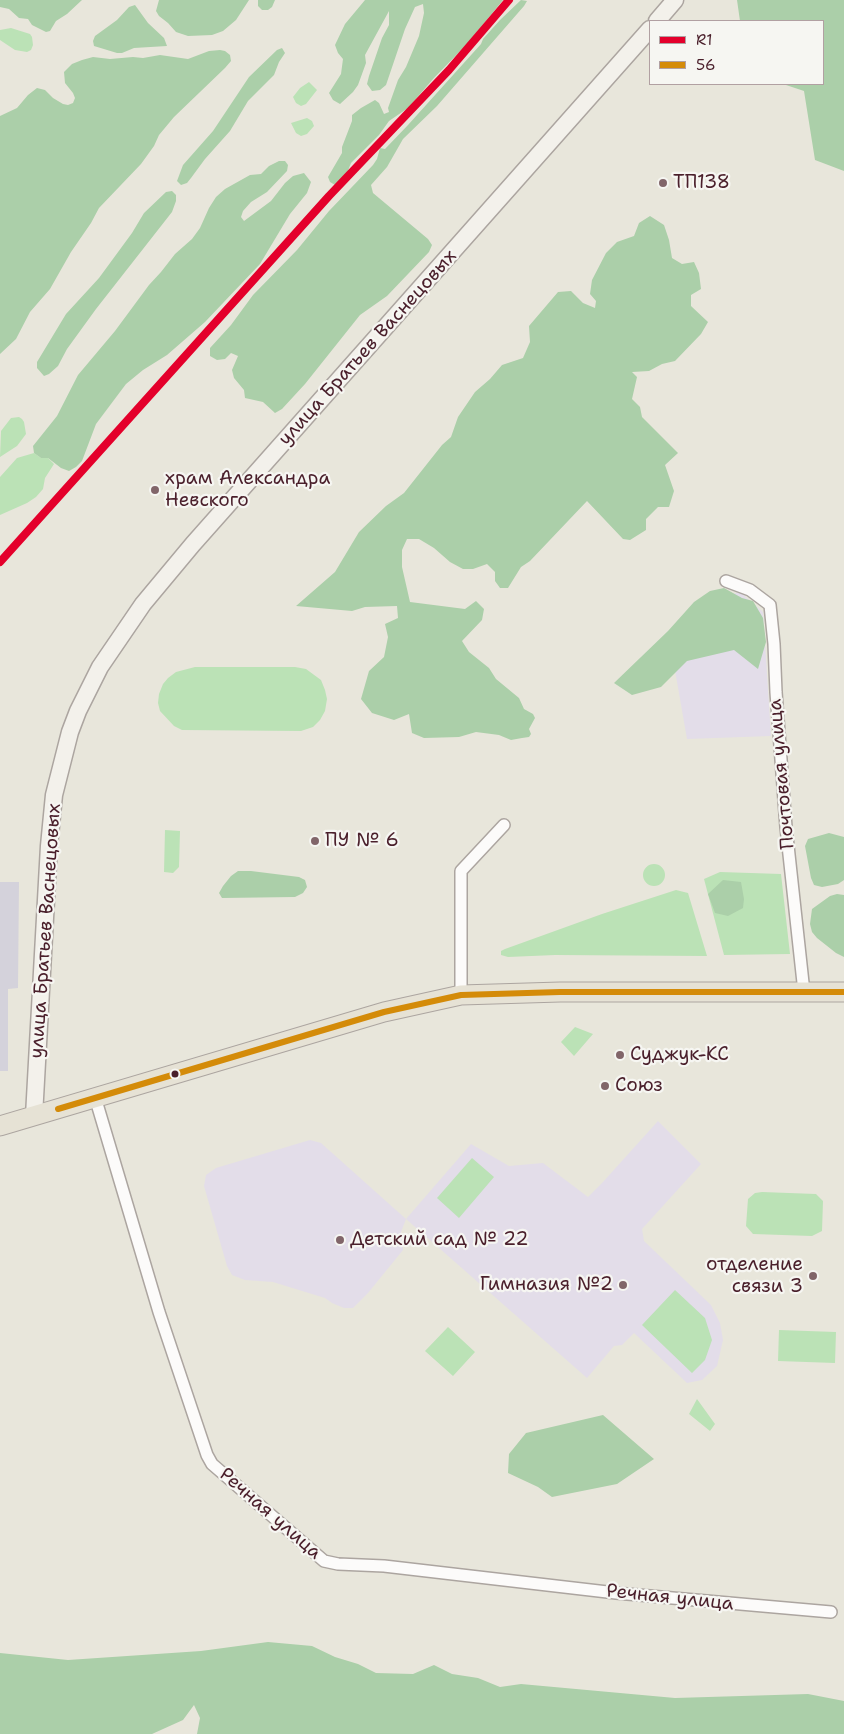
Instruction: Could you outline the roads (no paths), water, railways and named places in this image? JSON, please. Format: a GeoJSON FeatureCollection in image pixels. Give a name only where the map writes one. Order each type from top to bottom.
{"type":"FeatureCollection","features":[{"type":"Feature","properties":{"kind":"main road"},"geometry":{"type":"LineString","coordinates":[[658,20],[675,0]]}},
{"type":"Feature","properties":{"kind":"main road","name":"улица Братьев Васнецовых"},"geometry":{"type":"LineString","coordinates":[[34,1116],[49,846],[54,795],[65,750],[78,711],[100,667],[143,604],[199,538],[649,30]]}},
{"type":"Feature","properties":{"kind":"main road"},"geometry":{"type":"LineString","coordinates":[[0,1126],[384,1012],[461,995],[560,992],[844,992]]}},
{"type":"Feature","properties":{"kind":"street","name":"Почтовая улица"},"geometry":{"type":"LineString","coordinates":[[726,581],[750,590],[770,605],[786,827],[804,992]]}},
{"type":"Feature","properties":{"kind":"street"},"geometry":{"type":"LineString","coordinates":[[461,995],[461,871],[504,825]]}},
{"type":"Feature","properties":{"kind":"street","name":"Речная улица"},"geometry":{"type":"LineString","coordinates":[[95,1097],[160,1312],[207,1455],[212,1464],[324,1561],[338,1564],[384,1566],[626,1594],[831,1612]]}},
{"type":"Feature","properties":{"kind":"place","name":"ТП138"},"geometry":{"type":"Point","coordinates":[663,183]}},
{"type":"Feature","properties":{"kind":"place","name":"храм Александра Невского"},"geometry":{"type":"Point","coordinates":[155,490]}},
{"type":"Feature","properties":{"kind":"place","name":"ПУ № 6"},"geometry":{"type":"Point","coordinates":[315,841]}},
{"type":"Feature","properties":{"kind":"place","name":"Суджук-КС"},"geometry":{"type":"Point","coordinates":[620,1055]}},
{"type":"Feature","properties":{"kind":"place","name":"Союз"},"geometry":{"type":"Point","coordinates":[605,1086]}},
{"type":"Feature","properties":{"kind":"place","name":"Детский сад № 22"},"geometry":{"type":"Point","coordinates":[340,1240]}},
{"type":"Feature","properties":{"kind":"place","name":"отделение связи 3"},"geometry":{"type":"Point","coordinates":[813,1276]}},
{"type":"Feature","properties":{"kind":"place","name":"Гимназия №2"},"geometry":{"type":"Point","coordinates":[623,1285]}}]}
